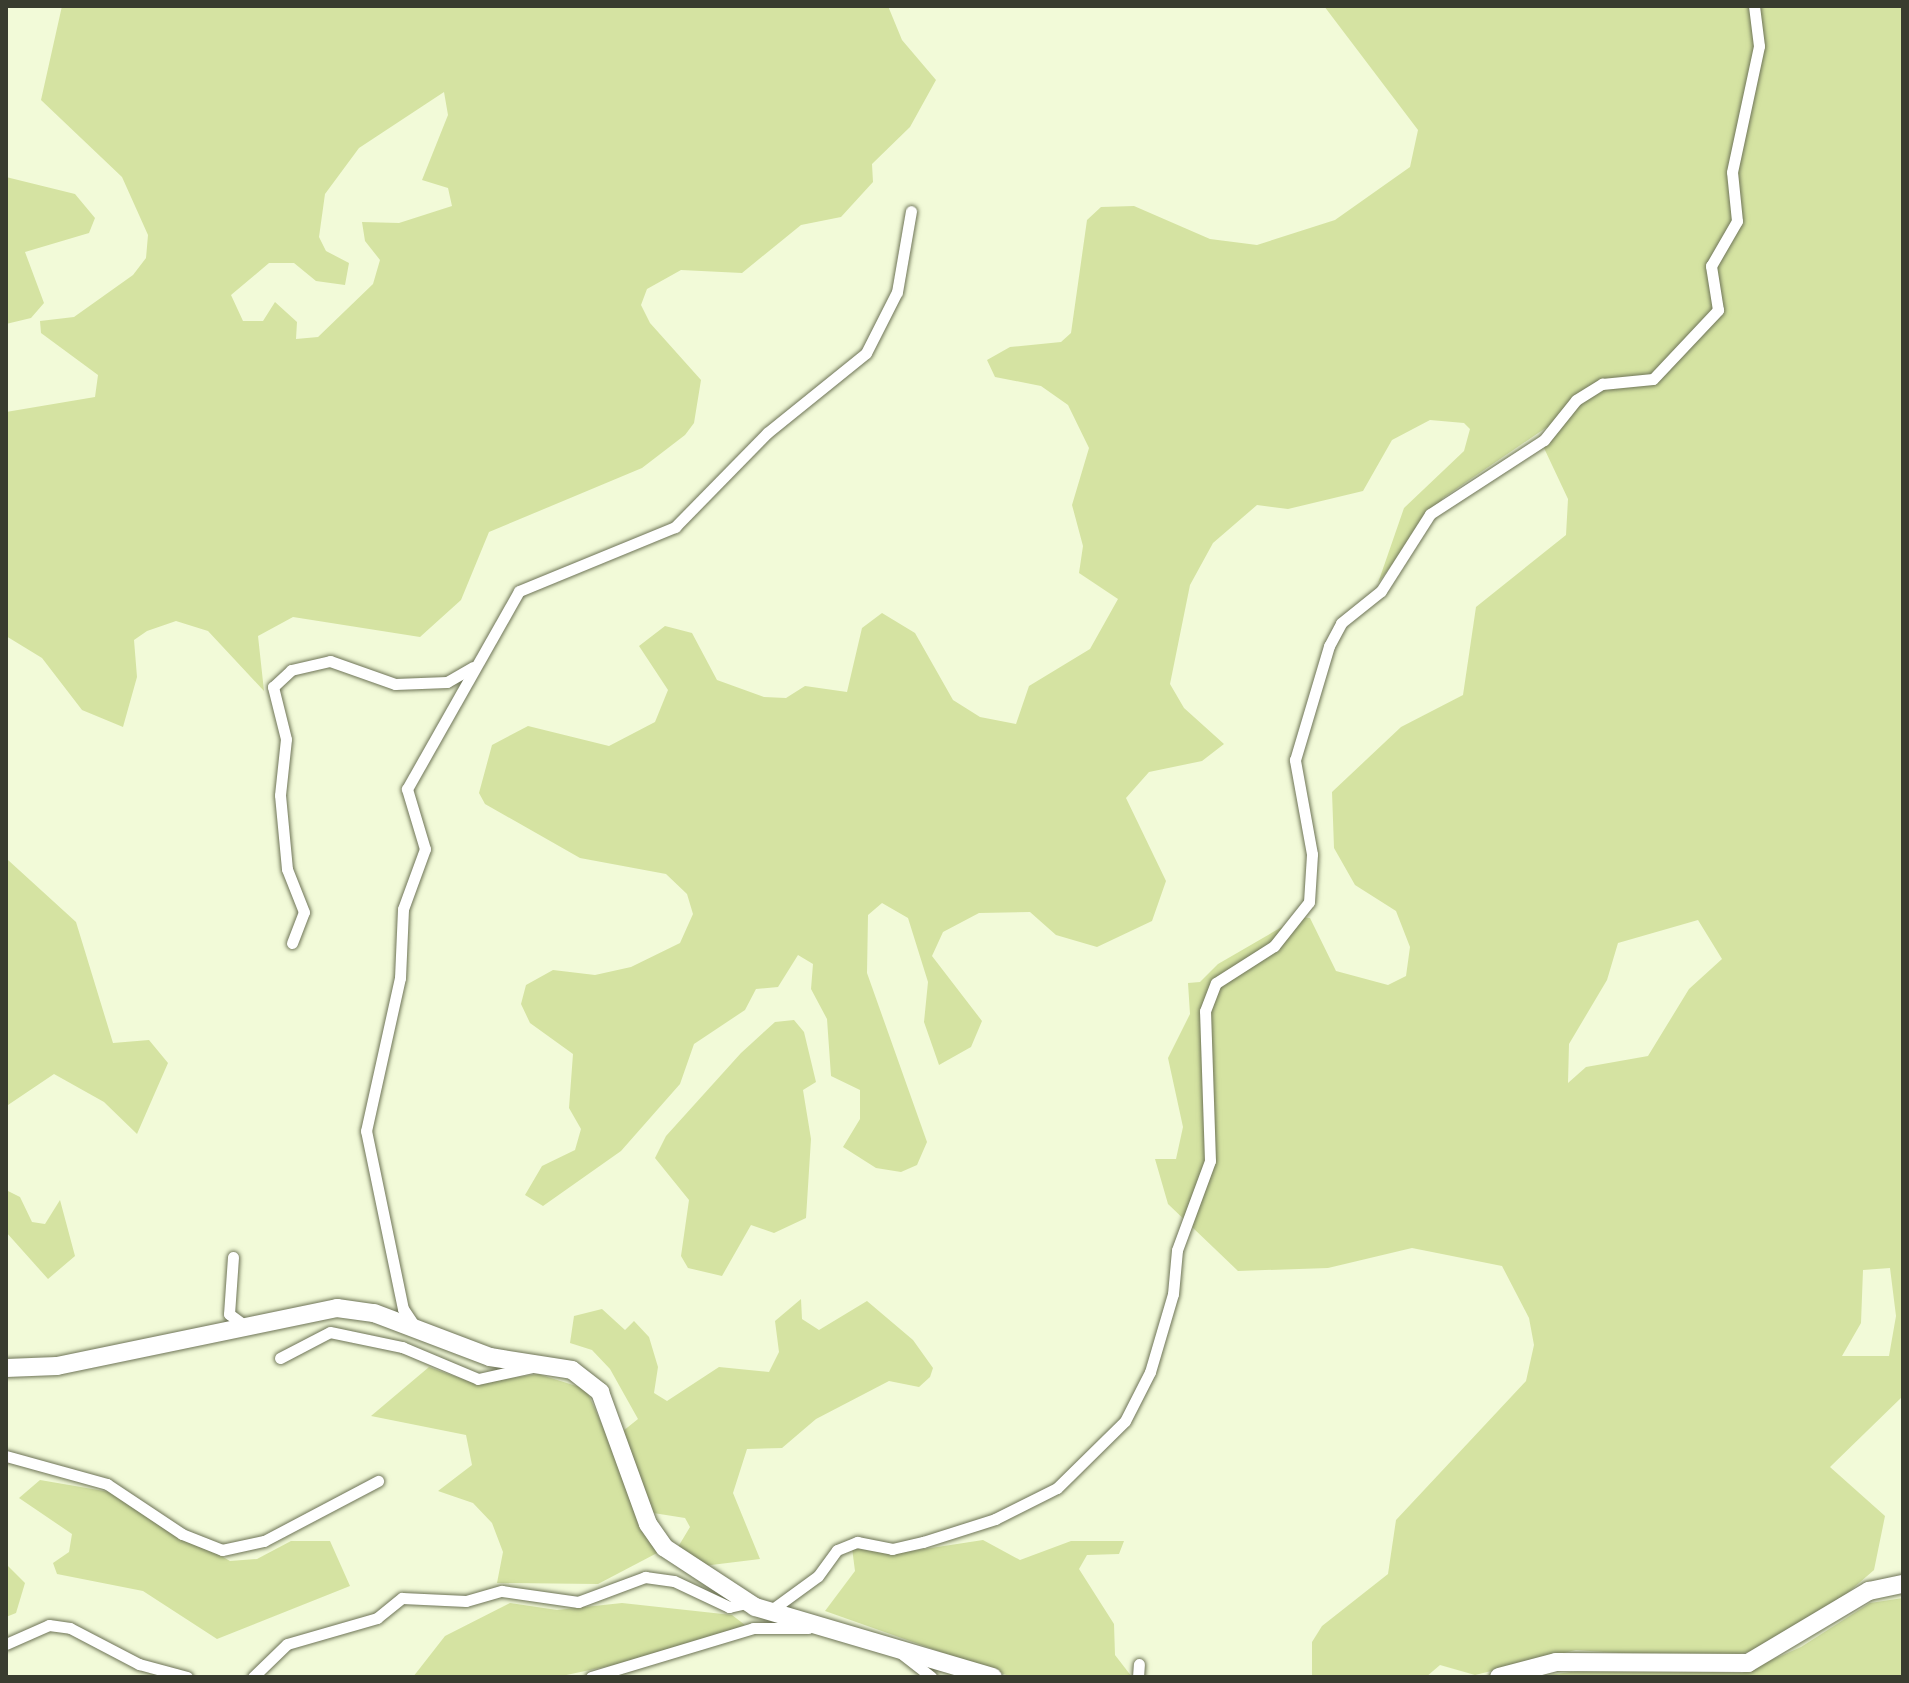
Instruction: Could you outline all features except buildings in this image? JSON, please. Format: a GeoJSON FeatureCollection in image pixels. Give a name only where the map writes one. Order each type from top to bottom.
{"type":"FeatureCollection","features":[{"type":"Feature","properties":{"kind":"main road"},"geometry":{"type":"LineString","coordinates":[[6,1368],[57,1366],[244,1325],[348,1309],[490,1357],[541,1364],[593,1382],[658,1539],[746,1603],[886,1641],[993,1677]]}},
{"type":"Feature","properties":{"kind":"main road"},"geometry":{"type":"LineString","coordinates":[[1499,1677],[1556,1662],[1748,1663],[1869,1591],[1903,1584]]}},
{"type":"Feature","properties":{"kind":"street"},"geometry":{"type":"LineString","coordinates":[[770,1611],[818,1576],[837,1550],[857,1542],[892,1549],[923,1542],[995,1519],[1057,1488],[1125,1421],[1150,1372],[1173,1294],[1177,1250],[1210,1161],[1205,1011],[1216,983],[1274,946],[1309,902],[1312,854],[1295,760],[1329,646],[1341,623],[1381,591],[1430,514],[1544,440],[1576,400],[1602,384],[1653,379],[1718,310],[1711,266],[1737,221],[1732,172],[1759,46],[1754,6]]}},
{"type":"Feature","properties":{"kind":"street"},"geometry":{"type":"LineString","coordinates":[[420,1333],[403,1309],[366,1131],[400,978],[403,909],[425,849],[407,789],[519,591],[644,546],[675,527],[767,433],[866,353],[897,292],[911,211]]}},
{"type":"Feature","properties":{"kind":"street"},"geometry":{"type":"LineString","coordinates":[[292,943],[304,912],[287,869],[280,795],[286,739],[273,687],[291,670],[330,661],[395,684],[447,682],[474,666]]}},
{"type":"Feature","properties":{"kind":"street"},"geometry":{"type":"LineString","coordinates":[[233,1257],[229,1314],[244,1325]]}},
{"type":"Feature","properties":{"kind":"street"},"geometry":{"type":"LineString","coordinates":[[280,1358],[330,1332],[402,1347],[478,1379],[515,1376],[541,1364]]}},
{"type":"Feature","properties":{"kind":"street"},"geometry":{"type":"LineString","coordinates":[[6,1456],[107,1484],[182,1534],[222,1550],[264,1541],[378,1481]]}},
{"type":"Feature","properties":{"kind":"street"},"geometry":{"type":"LineString","coordinates":[[253,1677],[287,1644],[377,1618],[402,1598],[466,1601],[502,1591],[578,1602],[645,1577],[674,1581],[729,1607],[746,1603]]}},
{"type":"Feature","properties":{"kind":"street"},"geometry":{"type":"LineString","coordinates":[[591,1677],[753,1628],[820,1624]]}},
{"type":"Feature","properties":{"kind":"street"},"geometry":{"type":"LineString","coordinates":[[6,1644],[49,1625],[70,1628],[139,1664],[187,1677]]}},
{"type":"Feature","properties":{"kind":"street"},"geometry":{"type":"LineString","coordinates":[[886,1641],[931,1677]]}},
{"type":"Feature","properties":{"kind":"green space"},"geometry":{"type":"Polygon","coordinates":[[[62,6],[888,6],[902,40],[936,80],[910,127],[872,164],[873,182],[841,217],[801,225],[742,273],[681,270],[647,289],[641,305],[650,323],[701,380],[694,423],[685,435],[642,468],[489,532],[461,600],[420,637],[293,617],[258,636],[264,691],[208,631],[176,621],[147,631],[134,640],[137,677],[123,727],[82,710],[42,658],[6,636],[6,412],[95,397],[98,375],[41,333],[40,321],[74,317],[133,275],[146,258],[148,235],[122,177],[41,100],[62,6]],[[444,92],[359,148],[325,194],[319,237],[326,251],[349,263],[345,285],[316,281],[294,263],[269,263],[231,295],[243,321],[263,321],[275,302],[297,322],[296,339],[318,337],[373,284],[380,260],[365,241],[362,222],[399,223],[452,206],[448,188],[422,180],[448,115],[444,92]]]}},
{"type":"Feature","properties":{"kind":"green space"},"geometry":{"type":"Polygon","coordinates":[[[1324,6],[1903,6],[1903,1396],[1830,1467],[1885,1516],[1874,1570],[1836,1603],[1758,1649],[1718,1660],[1576,1650],[1475,1675],[1440,1665],[1426,1677],[1312,1677],[1312,1642],[1322,1626],[1388,1574],[1396,1520],[1526,1381],[1534,1345],[1529,1318],[1502,1266],[1412,1248],[1328,1268],[1238,1271],[1168,1204],[1155,1159],[1176,1159],[1183,1127],[1168,1058],[1190,1014],[1188,983],[1200,982],[1218,964],[1299,917],[1310,918],[1336,971],[1388,985],[1406,976],[1410,947],[1396,911],[1355,885],[1334,848],[1332,792],[1401,727],[1463,695],[1476,607],[1566,535],[1568,499],[1544,448],[1547,427],[1443,498],[1378,583],[1404,508],[1464,451],[1470,429],[1464,423],[1430,420],[1392,440],[1363,491],[1288,509],[1257,505],[1213,543],[1190,585],[1170,684],[1184,708],[1224,744],[1202,761],[1149,772],[1126,798],[1166,881],[1152,921],[1097,947],[1056,935],[1030,912],[979,913],[943,932],[932,956],[982,1021],[971,1047],[939,1065],[924,1022],[928,982],[908,918],[882,903],[868,915],[867,973],[927,1142],[917,1165],[901,1172],[876,1168],[843,1147],[860,1119],[860,1090],[831,1076],[827,1019],[811,989],[813,964],[798,955],[778,987],[756,989],[745,1010],[694,1044],[680,1084],[621,1151],[543,1206],[525,1195],[542,1166],[575,1150],[581,1129],[569,1108],[573,1054],[530,1023],[521,1004],[526,985],[553,970],[595,975],[631,967],[680,943],[693,914],[687,894],[666,874],[580,858],[485,804],[479,793],[492,745],[528,726],[609,746],[655,722],[668,690],[639,646],[665,626],[692,633],[717,680],[764,697],[786,698],[805,686],[847,692],[862,628],[882,613],[915,633],[953,700],[980,717],[1016,724],[1029,686],[1090,649],[1118,599],[1079,573],[1083,546],[1072,505],[1089,448],[1068,405],[1041,386],[995,377],[987,360],[1010,347],[1061,342],[1071,333],[1087,220],[1101,207],[1134,206],[1210,239],[1257,245],[1335,220],[1410,167],[1418,130],[1324,6]],[[1698,920],[1618,943],[1607,980],[1569,1044],[1568,1083],[1586,1067],[1648,1056],[1689,989],[1722,959],[1698,920]],[[1890,1268],[1863,1270],[1861,1323],[1842,1356],[1889,1356],[1896,1316],[1890,1268]]]}},
{"type":"Feature","properties":{"kind":"green space"},"geometry":{"type":"Polygon","coordinates":[[[6,177],[75,194],[95,218],[89,233],[25,252],[44,303],[31,318],[6,324],[6,177]]]}},
{"type":"Feature","properties":{"kind":"green space"},"geometry":{"type":"Polygon","coordinates":[[[8,860],[76,922],[113,1043],[149,1040],[168,1063],[137,1134],[104,1102],[54,1074],[8,1105],[6,1120],[8,860]]]}},
{"type":"Feature","properties":{"kind":"green space"},"geometry":{"type":"Polygon","coordinates":[[[794,1020],[804,1032],[816,1082],[803,1090],[811,1139],[806,1218],[774,1233],[751,1225],[722,1276],[688,1268],[681,1256],[689,1200],[655,1158],[666,1136],[741,1053],[775,1022],[794,1020]]]}},
{"type":"Feature","properties":{"kind":"green space"},"geometry":{"type":"Polygon","coordinates":[[[6,1190],[20,1197],[32,1222],[45,1224],[60,1200],[75,1256],[48,1279],[6,1232],[6,1190]]]}},
{"type":"Feature","properties":{"kind":"green space"},"geometry":{"type":"Polygon","coordinates":[[[801,1299],[802,1319],[819,1330],[867,1301],[913,1340],[933,1368],[930,1377],[919,1387],[889,1381],[816,1419],[782,1448],[747,1449],[733,1493],[760,1559],[703,1566],[678,1547],[690,1527],[685,1518],[647,1512],[623,1431],[638,1419],[610,1369],[592,1350],[570,1343],[574,1316],[602,1309],[625,1330],[634,1321],[649,1337],[658,1367],[654,1393],[667,1401],[719,1367],[769,1372],[779,1352],[775,1321],[801,1299]]]}},
{"type":"Feature","properties":{"kind":"green space"},"geometry":{"type":"Polygon","coordinates":[[[429,1367],[476,1384],[538,1374],[586,1389],[659,1552],[598,1584],[497,1583],[503,1552],[492,1523],[473,1503],[438,1491],[472,1465],[466,1435],[371,1416],[429,1367]]]}},
{"type":"Feature","properties":{"kind":"green space"},"geometry":{"type":"Polygon","coordinates":[[[40,1480],[110,1492],[230,1561],[257,1559],[291,1541],[330,1541],[350,1586],[217,1639],[143,1591],[57,1574],[53,1563],[69,1552],[72,1534],[19,1498],[40,1480]]]}},
{"type":"Feature","properties":{"kind":"green space"},"geometry":{"type":"Polygon","coordinates":[[[983,1540],[1020,1560],[1071,1541],[1124,1541],[1119,1554],[1087,1555],[1079,1569],[1114,1624],[1115,1655],[1132,1677],[1012,1677],[825,1611],[855,1571],[852,1548],[892,1554],[983,1540]]]}},
{"type":"Feature","properties":{"kind":"green space"},"geometry":{"type":"Polygon","coordinates":[[[6,1564],[25,1583],[16,1613],[6,1617],[6,1564]]]}},
{"type":"Feature","properties":{"kind":"green space"},"geometry":{"type":"Polygon","coordinates":[[[1903,1598],[1903,1677],[1534,1677],[1600,1668],[1742,1673],[1801,1647],[1870,1603],[1903,1598]]]}},
{"type":"Feature","properties":{"kind":"green space"},"geometry":{"type":"Polygon","coordinates":[[[510,1603],[557,1610],[622,1603],[732,1615],[745,1625],[665,1654],[557,1677],[413,1677],[445,1636],[510,1603]]]}}]}
